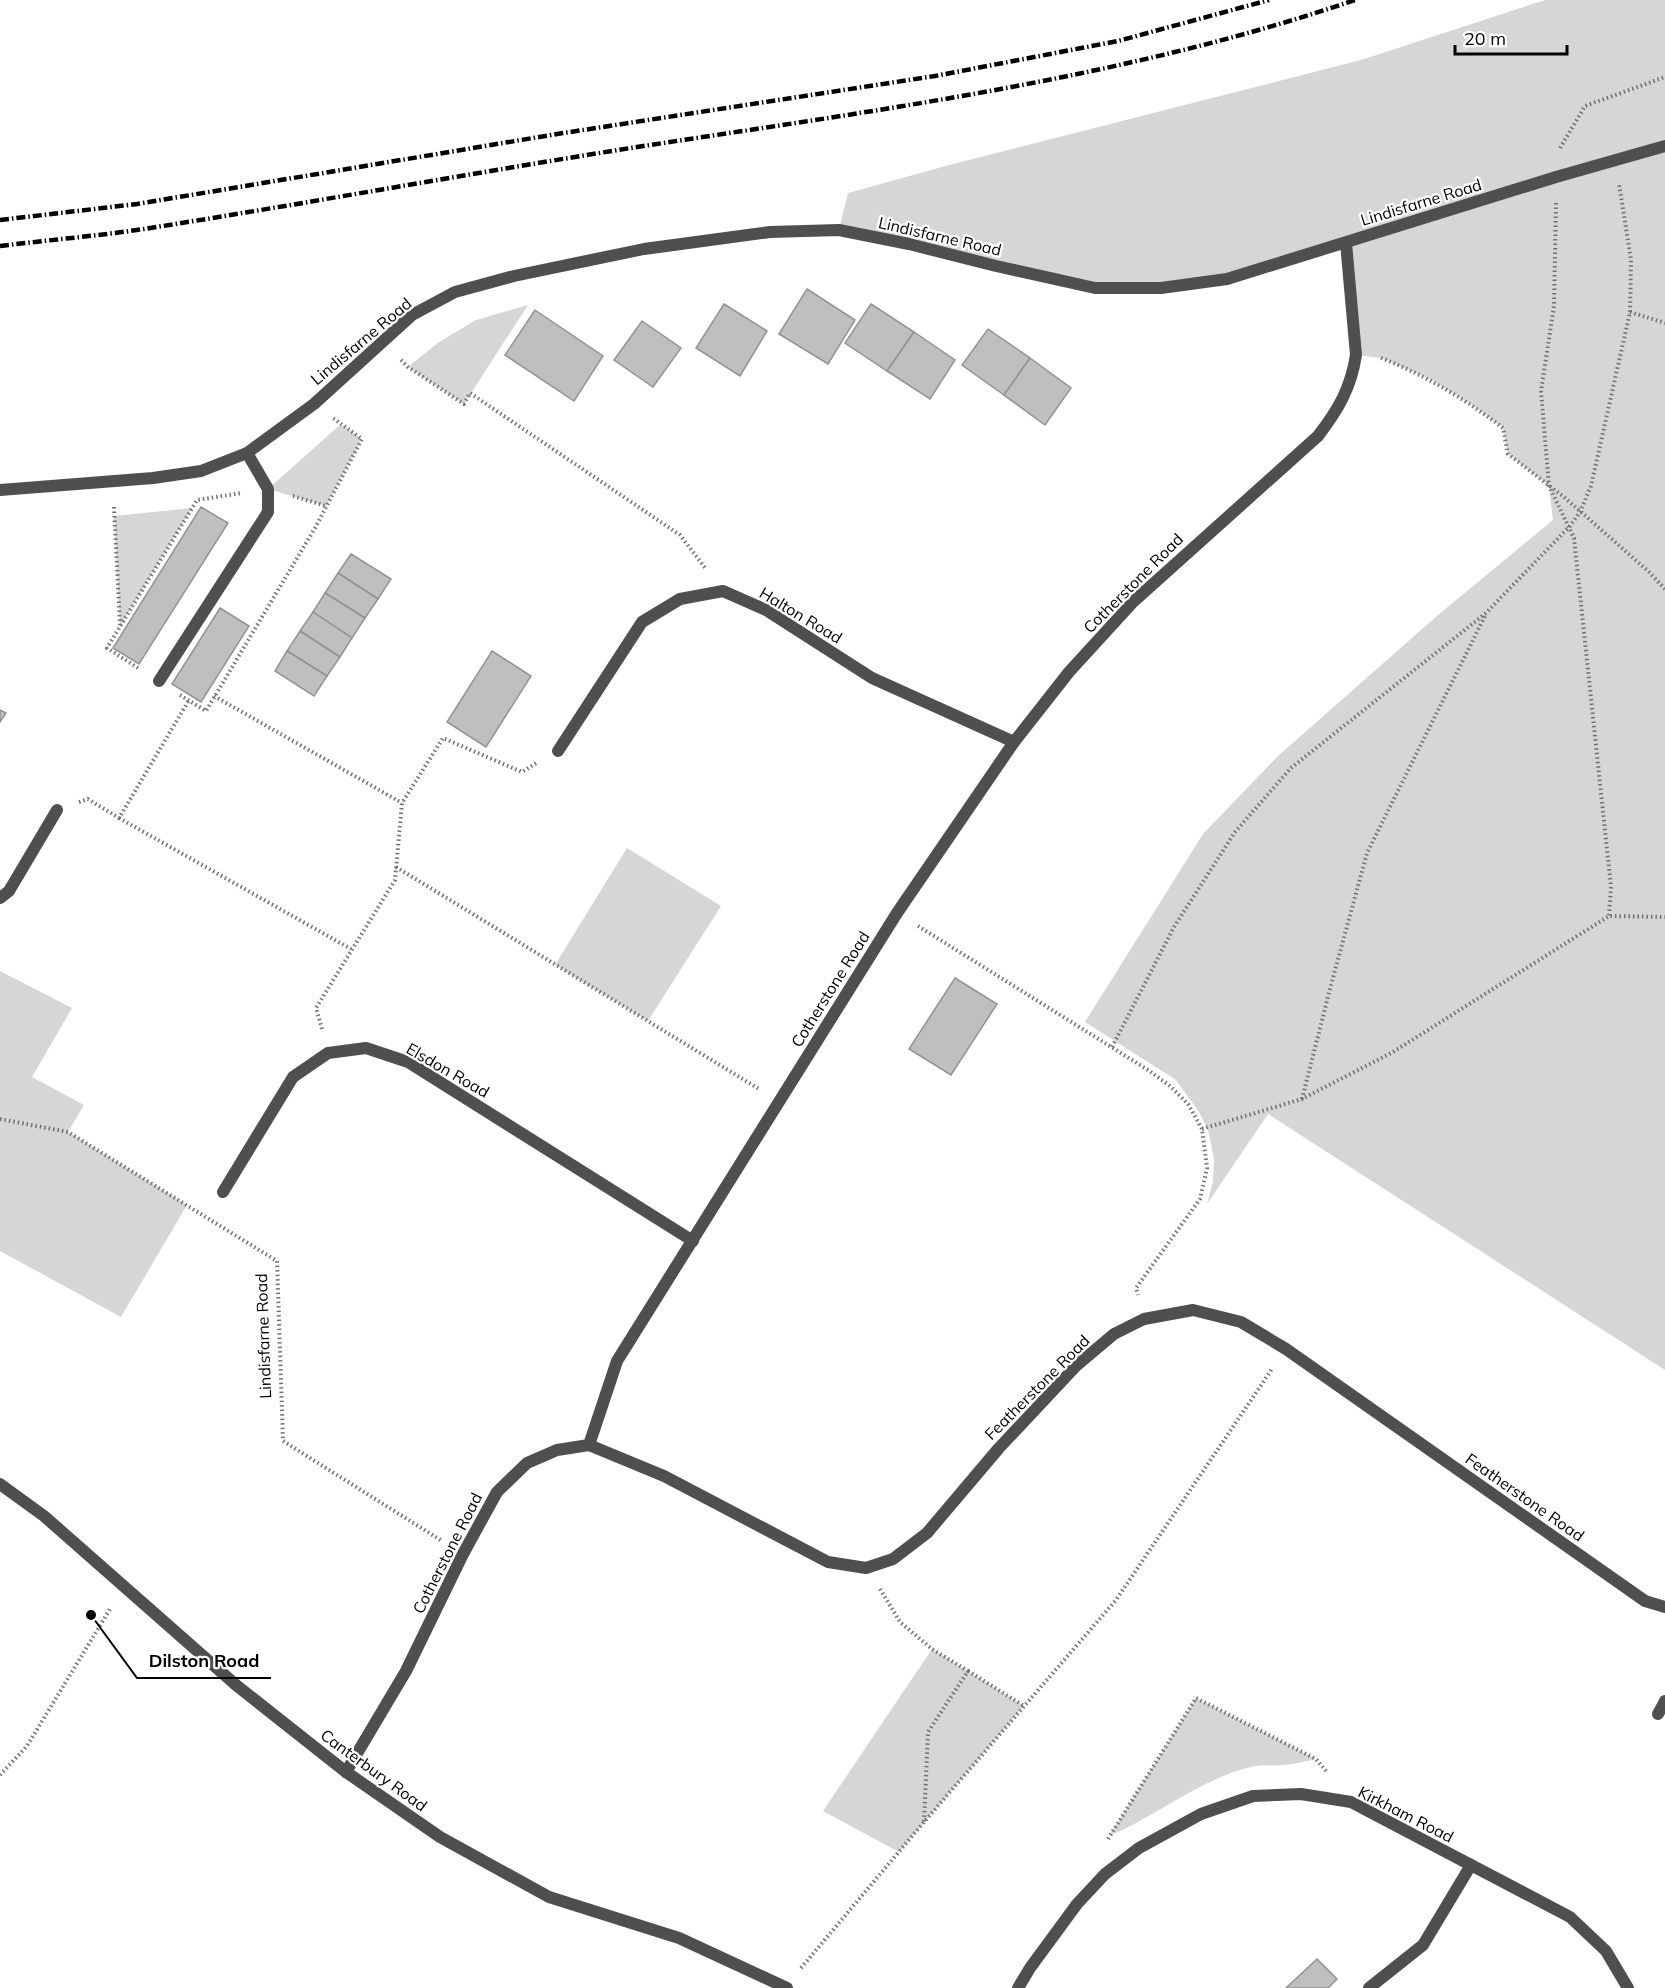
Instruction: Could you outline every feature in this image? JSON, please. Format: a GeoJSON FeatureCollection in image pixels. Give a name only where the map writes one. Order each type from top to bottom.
{"type":"FeatureCollection","features":[{"type":"Feature","properties":{"kind":"street","name":"Lindisfarne Road"},"geometry":{"type":"LineString","coordinates":[[0,490],[201,471],[247,453],[314,404],[412,315],[455,292],[514,276],[644,249],[770,232],[839,230],[909,244],[1095,288],[1161,288],[1227,279],[1556,177],[1665,146]]}},
{"type":"Feature","properties":{"kind":"street","name":"Cotherstone Road"},"geometry":{"type":"LineString","coordinates":[[346,1772],[406,1671],[463,1554],[497,1492],[526,1463],[557,1450],[589,1445],[617,1361],[897,913],[1014,742],[1070,672],[1133,602],[1318,436],[1336,412],[1353,374],[1356,355],[1346,243]]}},
{"type":"Feature","properties":{"kind":"street"},"geometry":{"type":"LineString","coordinates":[[159,681],[268,512],[268,489],[247,453]]}},
{"type":"Feature","properties":{"kind":"street","name":"Halton Road"},"geometry":{"type":"LineString","coordinates":[[723,591],[766,610],[872,678],[1014,742]]}},
{"type":"Feature","properties":{"kind":"street"},"geometry":{"type":"LineString","coordinates":[[558,751],[642,622],[680,599],[723,591]]}},
{"type":"Feature","properties":{"kind":"street"},"geometry":{"type":"LineString","coordinates":[[0,898],[9,891],[57,810]]}},
{"type":"Feature","properties":{"kind":"street","name":"Elsdon Road"},"geometry":{"type":"LineString","coordinates":[[223,1192],[293,1077],[328,1053],[366,1048],[408,1062],[693,1241]]}},
{"type":"Feature","properties":{"kind":"street","name":"Featherstone Road"},"geometry":{"type":"LineString","coordinates":[[867,1569],[893,1559],[927,1533],[999,1448],[1076,1366],[1114,1334],[1143,1319],[1193,1310],[1241,1322],[1286,1349],[1645,1601],[1665,1606]]}},
{"type":"Feature","properties":{"kind":"street"},"geometry":{"type":"LineString","coordinates":[[589,1445],[664,1476],[828,1562],[867,1569]]}},
{"type":"Feature","properties":{"kind":"street","name":"Canterbury Road"},"geometry":{"type":"LineString","coordinates":[[0,1484],[44,1516],[236,1685],[346,1772],[440,1838],[549,1897],[679,1938],[785,1987]]}},
{"type":"Feature","properties":{"kind":"street"},"geometry":{"type":"LineString","coordinates":[[1658,1714],[1665,1701]]}},
{"type":"Feature","properties":{"kind":"street","name":"Kirkham Road"},"geometry":{"type":"LineString","coordinates":[[1018,1988],[1077,1904],[1105,1874],[1139,1848],[1201,1814],[1253,1796],[1301,1794],[1351,1802],[1570,1917],[1606,1951],[1628,1988]]}},
{"type":"Feature","properties":{"kind":"street"},"geometry":{"type":"LineString","coordinates":[[1369,1988],[1423,1945],[1471,1865]]}},
{"type":"Feature","properties":{"kind":"path"},"geometry":{"type":"LineString","coordinates":[[1608,916],[1611,887],[1574,538],[1549,486],[1541,391],[1554,306],[1555,157],[1585,106],[1665,77]]}},
{"type":"Feature","properties":{"kind":"path"},"geometry":{"type":"LineString","coordinates":[[1112,1047],[1174,927],[1235,832],[1291,768],[1486,613],[1570,526],[1580,512],[1591,486],[1630,312],[1632,260],[1614,160]]}},
{"type":"Feature","properties":{"kind":"path"},"geometry":{"type":"LineString","coordinates":[[1630,312],[1665,324]]}},
{"type":"Feature","properties":{"kind":"path"},"geometry":{"type":"LineString","coordinates":[[384,339],[408,368],[464,404],[470,393],[680,535],[723,591]]}},
{"type":"Feature","properties":{"kind":"path"},"geometry":{"type":"LineString","coordinates":[[1356,355],[1382,358],[1430,379],[1478,409],[1503,428],[1508,454],[1580,512],[1648,571],[1665,589]]}},
{"type":"Feature","properties":{"kind":"path"},"geometry":{"type":"LineString","coordinates":[[314,404],[362,439],[315,528],[206,711],[106,648],[197,500],[268,489],[326,506]]}},
{"type":"Feature","properties":{"kind":"path"},"geometry":{"type":"LineString","coordinates":[[112,481],[120,626]]}},
{"type":"Feature","properties":{"kind":"path"},"geometry":{"type":"LineString","coordinates":[[1302,1099],[1330,985],[1367,854],[1486,613]]}},
{"type":"Feature","properties":{"kind":"path"},"geometry":{"type":"LineString","coordinates":[[214,696],[402,803]]}},
{"type":"Feature","properties":{"kind":"path"},"geometry":{"type":"LineString","coordinates":[[119,818],[189,700]]}},
{"type":"Feature","properties":{"kind":"path"},"geometry":{"type":"LineString","coordinates":[[328,1053],[316,1008],[395,880],[402,803],[443,738],[522,772],[558,751]]}},
{"type":"Feature","properties":{"kind":"path"},"geometry":{"type":"LineString","coordinates":[[57,810],[88,799],[351,949]]}},
{"type":"Feature","properties":{"kind":"path"},"geometry":{"type":"LineString","coordinates":[[396,867],[779,1101]]}},
{"type":"Feature","properties":{"kind":"path"},"geometry":{"type":"LineString","coordinates":[[897,913],[1112,1047],[1170,1086],[1188,1104],[1202,1130],[1207,1168],[1200,1199],[1136,1288],[1143,1319]]}},
{"type":"Feature","properties":{"kind":"path"},"geometry":{"type":"LineString","coordinates":[[1202,1130],[1302,1099],[1393,1052],[1608,916],[1665,917]]}},
{"type":"Feature","properties":{"kind":"path","name":"Lindisfarne Road"},"geometry":{"type":"LineString","coordinates":[[0,1119],[68,1132],[277,1261],[284,1441],[463,1554]]}},
{"type":"Feature","properties":{"kind":"path"},"geometry":{"type":"LineString","coordinates":[[785,1987],[1116,1600],[1286,1349]]}},
{"type":"Feature","properties":{"kind":"path"},"geometry":{"type":"LineString","coordinates":[[867,1569],[900,1622],[932,1649],[1024,1706]]}},
{"type":"Feature","properties":{"kind":"path"},"geometry":{"type":"LineString","coordinates":[[0,1775],[27,1746],[125,1585]]}},
{"type":"Feature","properties":{"kind":"path"},"geometry":{"type":"LineString","coordinates":[[924,1822],[928,1732],[968,1671]]}},
{"type":"Feature","properties":{"kind":"path"},"geometry":{"type":"LineString","coordinates":[[1105,1874],[1109,1836],[1196,1698],[1316,1759],[1351,1802]]}},
{"type":"Feature","properties":{"kind":"shaded area"},"geometry":{"type":"Polygon","coordinates":[[[1545,0],[1665,0],[1665,1370],[1268,1114],[1207,1204],[1213,1182],[1214,1159],[1208,1130],[1199,1112],[1176,1080],[1085,1022],[1203,834],[1278,756],[1438,615],[1553,520],[1549,486],[1508,454],[1503,428],[1478,409],[1430,379],[1381,358],[1356,355],[1346,243],[1227,279],[1095,288],[839,230],[848,193],[1361,60],[1545,0]]]}},
{"type":"Feature","properties":{"kind":"shaded area"},"geometry":{"type":"Polygon","coordinates":[[[528,305],[464,404],[408,367],[439,342],[476,320],[528,305]]]}},
{"type":"Feature","properties":{"kind":"shaded area"},"geometry":{"type":"Polygon","coordinates":[[[341,424],[362,439],[326,506],[268,489],[341,424]]]}},
{"type":"Feature","properties":{"kind":"shaded area"},"geometry":{"type":"Polygon","coordinates":[[[192,508],[120,626],[114,516],[192,508]]]}},
{"type":"Feature","properties":{"kind":"shaded area"},"geometry":{"type":"Polygon","coordinates":[[[627,848],[721,906],[648,1021],[555,965],[627,848]]]}},
{"type":"Feature","properties":{"kind":"shaded area"},"geometry":{"type":"Polygon","coordinates":[[[0,971],[72,1008],[32,1077],[84,1105],[68,1132],[187,1205],[121,1317],[0,1251],[0,971]]]}},
{"type":"Feature","properties":{"kind":"shaded area"},"geometry":{"type":"Polygon","coordinates":[[[932,1649],[1024,1706],[899,1852],[823,1811],[932,1649]]]}},
{"type":"Feature","properties":{"kind":"shaded area"},"geometry":{"type":"Polygon","coordinates":[[[1196,1698],[1316,1759],[1288,1765],[1255,1766],[1232,1773],[1196,1789],[1109,1836],[1196,1698]]]}},
{"type":"Feature","properties":{"kind":"building"},"geometry":{"type":"Polygon","coordinates":[[[807,289],[855,320],[828,364],[779,334],[807,289]]]}},
{"type":"Feature","properties":{"kind":"building"},"geometry":{"type":"Polygon","coordinates":[[[724,304],[767,331],[740,376],[696,348],[724,304]]]}},
{"type":"Feature","properties":{"kind":"building"},"geometry":{"type":"Polygon","coordinates":[[[871,304],[914,332],[887,371],[845,343],[871,304]]]}},
{"type":"Feature","properties":{"kind":"building"},"geometry":{"type":"Polygon","coordinates":[[[535,310],[603,356],[574,401],[505,355],[535,310]]]}},
{"type":"Feature","properties":{"kind":"building"},"geometry":{"type":"Polygon","coordinates":[[[642,321],[681,348],[653,387],[614,360],[642,321]]]}},
{"type":"Feature","properties":{"kind":"building"},"geometry":{"type":"Polygon","coordinates":[[[988,329],[1030,358],[1004,395],[962,365],[988,329]]]}},
{"type":"Feature","properties":{"kind":"building"},"geometry":{"type":"Polygon","coordinates":[[[914,332],[955,360],[930,399],[887,371],[914,332]]]}},
{"type":"Feature","properties":{"kind":"building"},"geometry":{"type":"Polygon","coordinates":[[[1030,358],[1071,388],[1045,425],[1004,395],[1030,358]]]}},
{"type":"Feature","properties":{"kind":"building"},"geometry":{"type":"Polygon","coordinates":[[[201,507],[228,523],[139,664],[113,648],[201,507]]]}},
{"type":"Feature","properties":{"kind":"building"},"geometry":{"type":"Polygon","coordinates":[[[351,554],[391,579],[378,599],[338,573],[351,554]]]}},
{"type":"Feature","properties":{"kind":"building"},"geometry":{"type":"Polygon","coordinates":[[[338,573],[378,599],[365,618],[325,593],[338,573]]]}},
{"type":"Feature","properties":{"kind":"building"},"geometry":{"type":"Polygon","coordinates":[[[325,593],[365,618],[352,638],[313,612],[325,593]]]}},
{"type":"Feature","properties":{"kind":"building"},"geometry":{"type":"Polygon","coordinates":[[[220,608],[249,626],[201,702],[172,684],[220,608]]]}},
{"type":"Feature","properties":{"kind":"building"},"geometry":{"type":"Polygon","coordinates":[[[313,612],[352,638],[340,657],[300,631],[313,612]]]}},
{"type":"Feature","properties":{"kind":"building"},"geometry":{"type":"Polygon","coordinates":[[[300,631],[340,657],[327,676],[287,651],[300,631]]]}},
{"type":"Feature","properties":{"kind":"building"},"geometry":{"type":"Polygon","coordinates":[[[287,651],[327,676],[314,696],[275,671],[287,651]]]}},
{"type":"Feature","properties":{"kind":"building"},"geometry":{"type":"Polygon","coordinates":[[[492,651],[531,676],[486,747],[447,722],[492,651]]]}},
{"type":"Feature","properties":{"kind":"building"},"geometry":{"type":"Polygon","coordinates":[[[0,710],[6,713],[0,722],[0,710]]]}},
{"type":"Feature","properties":{"kind":"building"},"geometry":{"type":"Polygon","coordinates":[[[955,978],[997,1004],[951,1075],[909,1049],[955,978]]]}},
{"type":"Feature","properties":{"kind":"building"},"geometry":{"type":"Polygon","coordinates":[[[1317,1959],[1337,1979],[1328,1988],[1286,1988],[1317,1959]]]}},
{"type":"Feature","properties":{"kind":"railway"},"geometry":{"type":"LineString","coordinates":[[0,220],[137,204],[557,134],[935,76],[1118,41],[1269,0]]}},
{"type":"Feature","properties":{"kind":"railway"},"geometry":{"type":"LineString","coordinates":[[0,246],[144,229],[999,89],[1179,51],[1355,0]]}},
{"type":"Feature","properties":{"kind":"place","name":"Dilston Road"},"geometry":{"type":"Point","coordinates":[91,1615]}}]}
